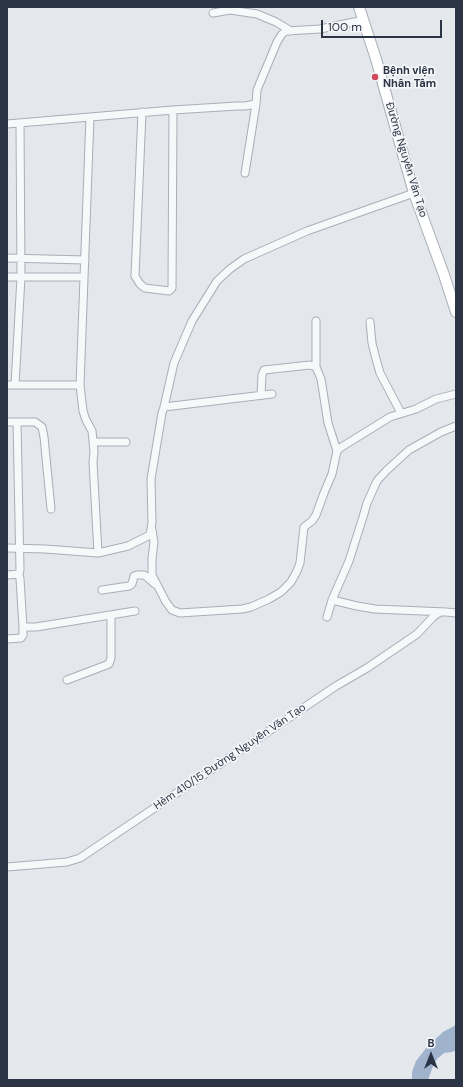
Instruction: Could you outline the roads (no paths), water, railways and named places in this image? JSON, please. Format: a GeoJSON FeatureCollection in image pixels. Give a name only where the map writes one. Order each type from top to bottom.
{"type":"FeatureCollection","features":[{"type":"Feature","properties":{"kind":"main road","name":"Đường Nguyễn Văn Tạo"},"geometry":{"type":"LineString","coordinates":[[359,7],[414,192],[444,274],[456,312]]}},
{"type":"Feature","properties":{"kind":"street"},"geometry":{"type":"LineString","coordinates":[[213,13],[230,10],[256,14],[276,22],[291,31]]}},
{"type":"Feature","properties":{"kind":"street"},"geometry":{"type":"LineString","coordinates":[[245,173],[257,90],[277,42],[282,34],[286,31],[320,29],[364,20]]}},
{"type":"Feature","properties":{"kind":"street"},"geometry":{"type":"LineString","coordinates":[[7,124],[256,104]]}},
{"type":"Feature","properties":{"kind":"street"},"geometry":{"type":"LineString","coordinates":[[142,112],[135,276],[140,284],[145,288],[169,291],[172,288],[173,110]]}},
{"type":"Feature","properties":{"kind":"street"},"geometry":{"type":"LineString","coordinates":[[90,117],[80,385],[83,411],[92,431],[94,442],[93,462],[98,553]]}},
{"type":"Feature","properties":{"kind":"street"},"geometry":{"type":"LineString","coordinates":[[15,385],[20,278],[20,123]]}},
{"type":"Feature","properties":{"kind":"street"},"geometry":{"type":"LineString","coordinates":[[7,548],[98,553],[128,546],[147,538],[150,535],[151,528],[151,480],[162,414],[174,363],[192,321],[216,281],[244,259],[307,231],[414,192]]}},
{"type":"Feature","properties":{"kind":"street"},"geometry":{"type":"LineString","coordinates":[[7,258],[85,260]]}},
{"type":"Feature","properties":{"kind":"street"},"geometry":{"type":"LineString","coordinates":[[7,278],[84,278]]}},
{"type":"Feature","properties":{"kind":"street"},"geometry":{"type":"LineString","coordinates":[[151,528],[154,542],[152,575],[166,602],[172,610],[180,613],[242,609],[251,607],[280,592],[290,582],[300,563],[304,527],[312,521],[316,515],[332,474],[337,451],[328,423],[321,378],[316,367],[316,321]]}},
{"type":"Feature","properties":{"kind":"street"},"geometry":{"type":"LineString","coordinates":[[370,322],[372,343],[380,372],[401,413]]}},
{"type":"Feature","properties":{"kind":"street"},"geometry":{"type":"LineString","coordinates":[[261,395],[262,374],[264,370],[310,365],[316,367]]}},
{"type":"Feature","properties":{"kind":"street"},"geometry":{"type":"LineString","coordinates":[[7,385],[80,385]]}},
{"type":"Feature","properties":{"kind":"street"},"geometry":{"type":"LineString","coordinates":[[164,407],[272,394]]}},
{"type":"Feature","properties":{"kind":"street"},"geometry":{"type":"LineString","coordinates":[[337,451],[390,417],[436,399],[456,394]]}},
{"type":"Feature","properties":{"kind":"street"},"geometry":{"type":"LineString","coordinates":[[7,422],[35,422],[42,428],[51,509]]}},
{"type":"Feature","properties":{"kind":"street"},"geometry":{"type":"LineString","coordinates":[[7,639],[21,638],[23,635],[20,579],[18,574],[20,570],[17,422]]}},
{"type":"Feature","properties":{"kind":"street"},"geometry":{"type":"LineString","coordinates":[[327,617],[332,600],[349,561],[367,503],[377,482],[386,471],[409,450],[441,432],[456,426]]}},
{"type":"Feature","properties":{"kind":"street"},"geometry":{"type":"LineString","coordinates":[[94,442],[126,442]]}},
{"type":"Feature","properties":{"kind":"street"},"geometry":{"type":"LineString","coordinates":[[7,575],[18,574]]}},
{"type":"Feature","properties":{"kind":"street"},"geometry":{"type":"LineString","coordinates":[[102,590],[130,586],[134,576],[137,575],[144,575],[158,587]]}},
{"type":"Feature","properties":{"kind":"street"},"geometry":{"type":"LineString","coordinates":[[332,600],[375,609],[456,613]]}},
{"type":"Feature","properties":{"kind":"street"},"geometry":{"type":"LineString","coordinates":[[23,627],[36,627],[135,611]]}},
{"type":"Feature","properties":{"kind":"street","name":"Hẻm 410/15 Đường Nguyễn Văn Tạo"},"geometry":{"type":"LineString","coordinates":[[7,867],[67,862],[80,858],[336,686],[367,668],[417,634],[433,617],[440,612]]}},
{"type":"Feature","properties":{"kind":"street"},"geometry":{"type":"LineString","coordinates":[[67,680],[109,664],[111,658],[111,615]]}},
{"type":"Feature","properties":{"kind":"water"},"geometry":{"type":"Polygon","coordinates":[[[456,1025],[456,1050],[444,1053],[437,1059],[428,1080],[412,1080],[412,1072],[416,1061],[427,1047],[443,1032],[456,1025]]]}},
{"type":"Feature","properties":{"kind":"place","name":"Bệnh viện Nhân Tâm"},"geometry":{"type":"Point","coordinates":[375,77]}}]}
